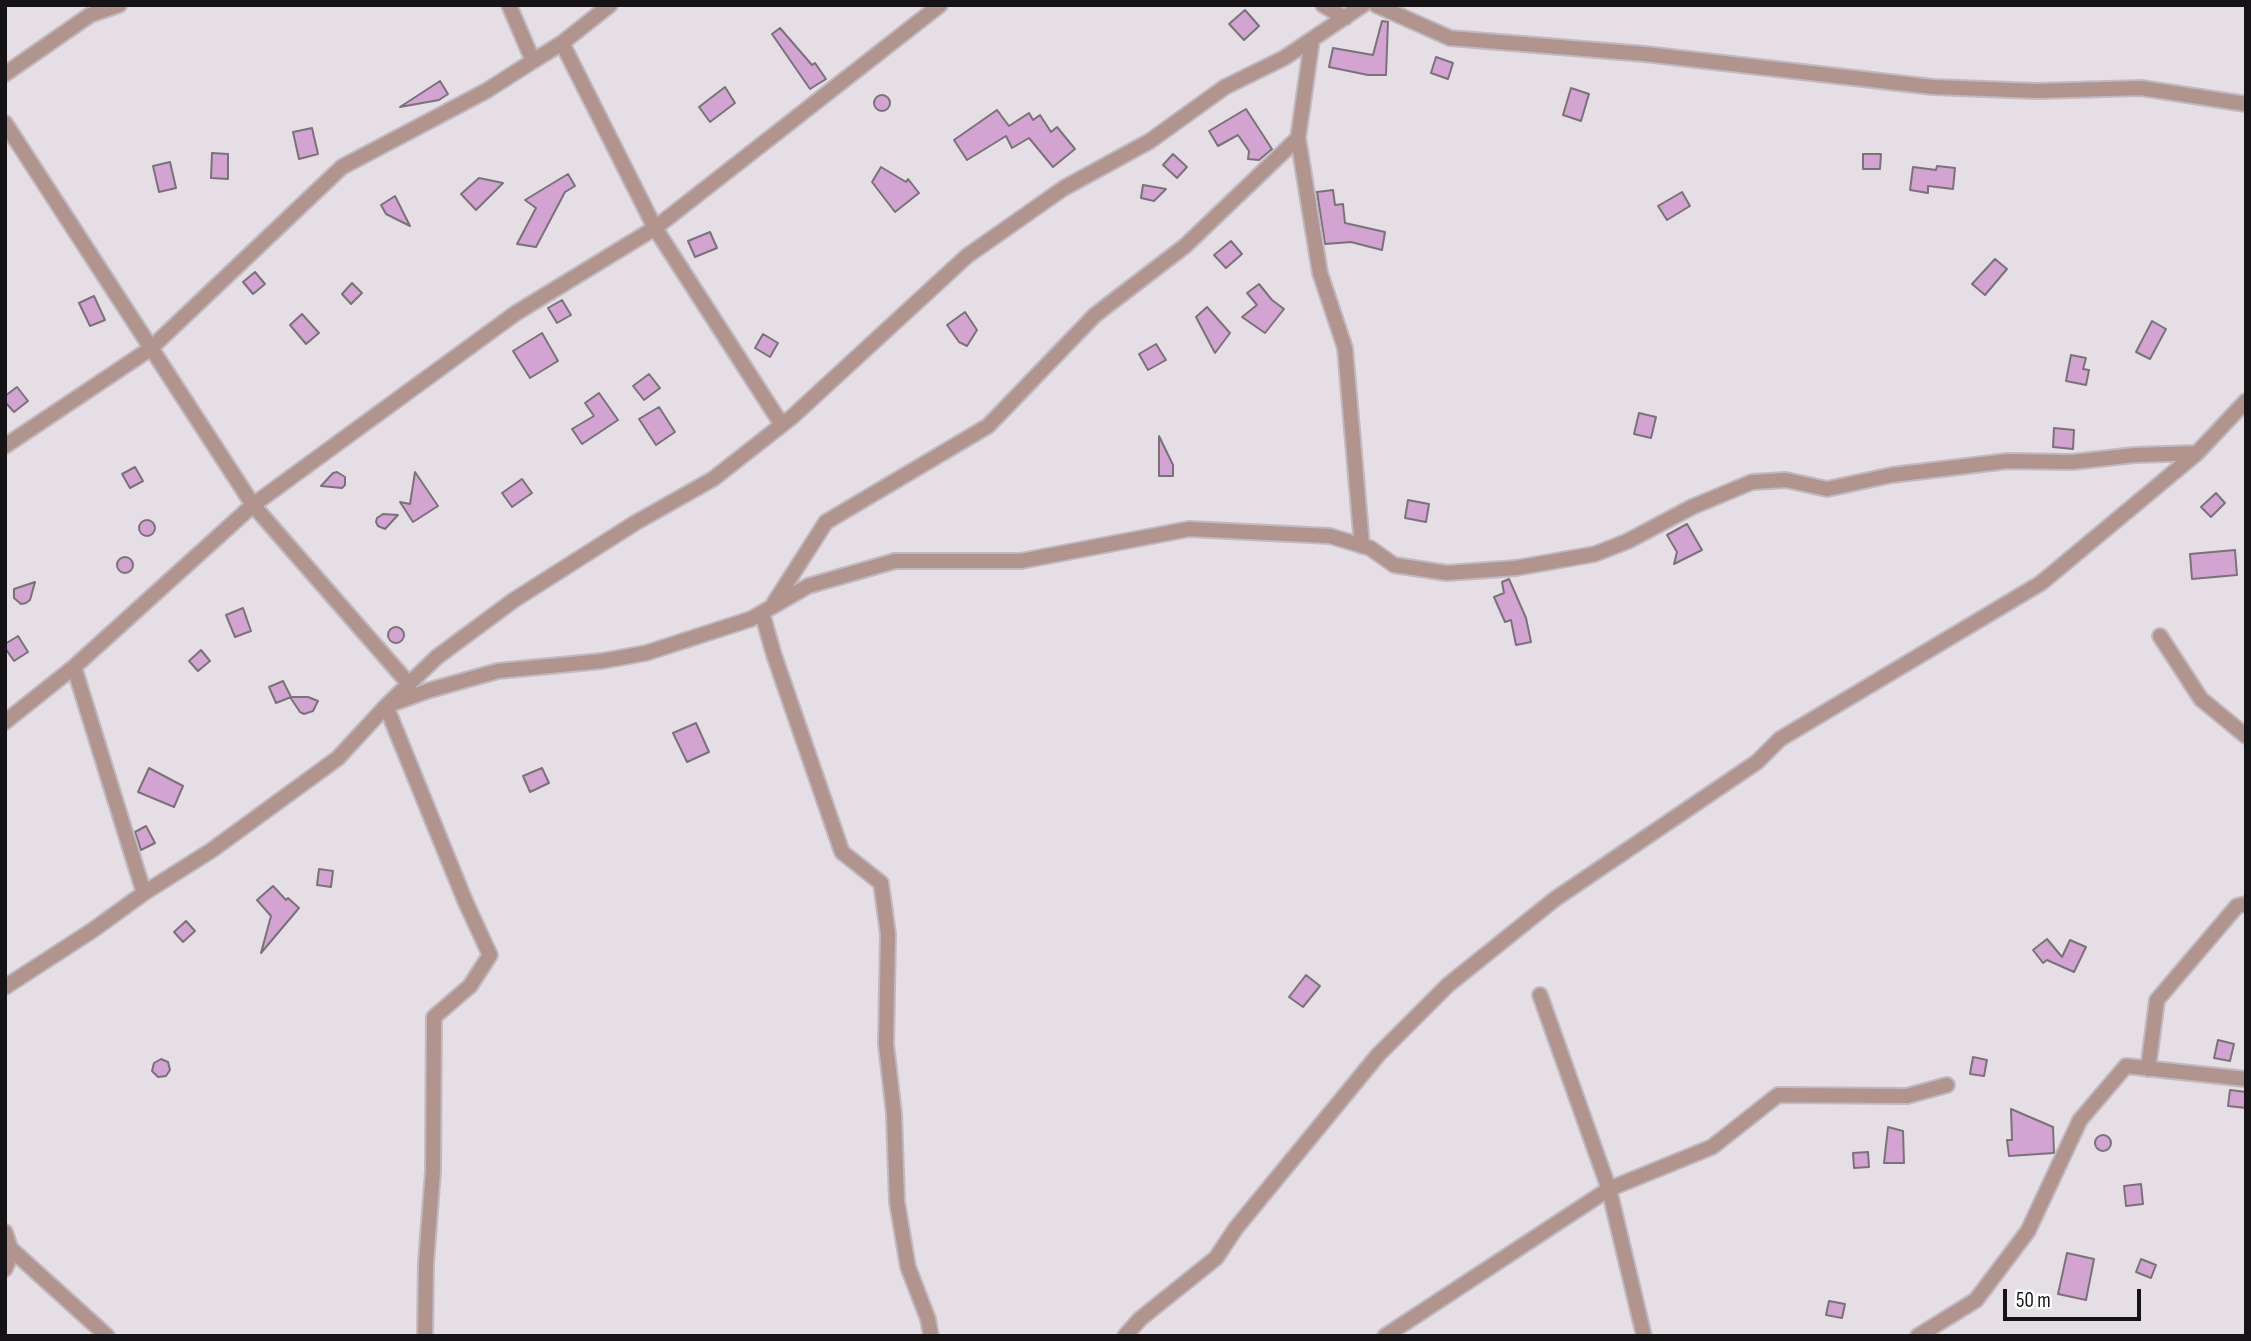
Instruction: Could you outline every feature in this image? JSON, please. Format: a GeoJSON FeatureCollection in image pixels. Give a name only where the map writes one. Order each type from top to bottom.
{"type":"FeatureCollection","features":[{"type":"Feature","properties":{"kind":"street"},"geometry":{"type":"LineString","coordinates":[[5,74],[90,15],[119,5]]}},
{"type":"Feature","properties":{"kind":"street"},"geometry":{"type":"LineString","coordinates":[[509,5],[533,61]]}},
{"type":"Feature","properties":{"kind":"street"},"geometry":{"type":"LineString","coordinates":[[5,446],[150,349],[342,167],[486,91],[562,43],[610,5]]}},
{"type":"Feature","properties":{"kind":"street"},"geometry":{"type":"LineString","coordinates":[[5,722],[74,667],[253,505],[516,313],[655,228],[940,5]]}},
{"type":"Feature","properties":{"kind":"street"},"geometry":{"type":"LineString","coordinates":[[1323,5],[1345,18]]}},
{"type":"Feature","properties":{"kind":"street"},"geometry":{"type":"LineString","coordinates":[[5,987],[212,850],[338,758],[386,706],[437,657],[514,600],[635,523],[713,479],[782,425],[967,256],[1064,187],[1150,141],[1225,87],[1284,58],[1363,5]]}},
{"type":"Feature","properties":{"kind":"street"},"geometry":{"type":"LineString","coordinates":[[1376,5],[1450,38],[1646,54],[1933,87],[2037,91],[2140,88],[2246,104]]}},
{"type":"Feature","properties":{"kind":"street"},"geometry":{"type":"LineString","coordinates":[[1312,40],[1298,138],[1320,273],[1345,348],[1362,546]]}},
{"type":"Feature","properties":{"kind":"street"},"geometry":{"type":"LineString","coordinates":[[562,43],[655,228],[782,425]]}},
{"type":"Feature","properties":{"kind":"street"},"geometry":{"type":"LineString","coordinates":[[5,123],[253,505],[409,684]]}},
{"type":"Feature","properties":{"kind":"street"},"geometry":{"type":"LineString","coordinates":[[931,1336],[928,1320],[908,1268],[897,1202],[894,1114],[886,1044],[888,934],[881,883],[842,852],[774,655],[767,610],[826,523],[988,426],[1095,315],[1185,246],[1298,138]]}},
{"type":"Feature","properties":{"kind":"street"},"geometry":{"type":"LineString","coordinates":[[1125,1336],[1140,1319],[1216,1258],[1236,1228],[1378,1055],[1448,985],[1555,900],[1757,762],[1780,739],[2041,583],[2197,453],[2246,401]]}},
{"type":"Feature","properties":{"kind":"street"},"geometry":{"type":"LineString","coordinates":[[386,706],[430,690],[498,671],[602,661],[646,653],[751,619],[808,586],[895,561],[1021,561],[1189,529],[1330,536],[1370,548],[1394,565],[1447,573],[1516,568],[1595,554],[1628,541],[1692,507],[1752,482],[1786,480],[1827,489],[1892,475],[2008,461],[2072,462],[2135,455],[2197,453]]}},
{"type":"Feature","properties":{"kind":"street"},"geometry":{"type":"LineString","coordinates":[[2160,636],[2201,699],[2246,736]]}},
{"type":"Feature","properties":{"kind":"street"},"geometry":{"type":"LineString","coordinates":[[74,667],[144,893]]}},
{"type":"Feature","properties":{"kind":"street"},"geometry":{"type":"LineString","coordinates":[[386,706],[426,809],[490,955],[470,986],[434,1017],[433,1171],[425,1336]]}},
{"type":"Feature","properties":{"kind":"street"},"geometry":{"type":"LineString","coordinates":[[2148,1069],[2157,1000],[2237,906],[2246,904]]}},
{"type":"Feature","properties":{"kind":"street"},"geometry":{"type":"LineString","coordinates":[[1540,995],[1609,1189],[1644,1336]]}},
{"type":"Feature","properties":{"kind":"street"},"geometry":{"type":"LineString","coordinates":[[1918,1336],[1976,1300],[2028,1231],[2080,1120],[2126,1066],[2246,1080]]}},
{"type":"Feature","properties":{"kind":"street"},"geometry":{"type":"LineString","coordinates":[[1385,1336],[1609,1189],[1712,1147],[1778,1095],[1908,1096],[1947,1085]]}},
{"type":"Feature","properties":{"kind":"street"},"geometry":{"type":"LineString","coordinates":[[5,1232],[8,1252],[107,1336]]}},
{"type":"Feature","properties":{"kind":"street"},"geometry":{"type":"LineString","coordinates":[[5,1269],[12,1253],[8,1252]]}},
{"type":"Feature","properties":{"kind":"building"},"geometry":{"type":"Polygon","coordinates":[[[1245,10],[1259,26],[1244,40],[1229,24],[1245,10]]]}},
{"type":"Feature","properties":{"kind":"building"},"geometry":{"type":"Polygon","coordinates":[[[1382,21],[1388,22],[1386,75],[1368,75],[1329,67],[1333,48],[1373,55],[1382,21]]]}},
{"type":"Feature","properties":{"kind":"building"},"geometry":{"type":"Polygon","coordinates":[[[780,28],[812,65],[815,63],[826,79],[810,89],[772,34],[780,28]]]}},
{"type":"Feature","properties":{"kind":"building"},"geometry":{"type":"Polygon","coordinates":[[[1436,57],[1453,63],[1448,79],[1431,73],[1436,57]]]}},
{"type":"Feature","properties":{"kind":"building"},"geometry":{"type":"Polygon","coordinates":[[[440,81],[448,94],[439,100],[400,107],[440,81]]]}},
{"type":"Feature","properties":{"kind":"building"},"geometry":{"type":"Polygon","coordinates":[[[725,87],[735,103],[710,122],[699,107],[725,87]]]}},
{"type":"Feature","properties":{"kind":"building"},"geometry":{"type":"Polygon","coordinates":[[[1571,88],[1589,94],[1581,121],[1563,115],[1571,88]]]}},
{"type":"Feature","properties":{"kind":"building"},"geometry":{"type":"Polygon","coordinates":[[[882,95],[890,103],[882,111],[874,103],[882,95]]]}},
{"type":"Feature","properties":{"kind":"building"},"geometry":{"type":"Polygon","coordinates":[[[1246,109],[1272,149],[1259,160],[1248,159],[1249,151],[1238,135],[1218,146],[1209,131],[1246,109]]]}},
{"type":"Feature","properties":{"kind":"building"},"geometry":{"type":"Polygon","coordinates":[[[997,110],[1009,126],[1029,113],[1033,120],[1040,115],[1051,132],[1057,127],[1075,149],[1053,167],[1029,138],[1012,148],[1006,136],[967,160],[954,140],[997,110]]]}},
{"type":"Feature","properties":{"kind":"building"},"geometry":{"type":"Polygon","coordinates":[[[312,128],[318,154],[299,159],[293,132],[312,128]]]}},
{"type":"Feature","properties":{"kind":"building"},"geometry":{"type":"Polygon","coordinates":[[[212,153],[228,154],[228,179],[211,178],[212,153]]]}},
{"type":"Feature","properties":{"kind":"building"},"geometry":{"type":"Polygon","coordinates":[[[1173,154],[1187,167],[1177,178],[1163,165],[1173,154]]]}},
{"type":"Feature","properties":{"kind":"building"},"geometry":{"type":"Polygon","coordinates":[[[1863,154],[1881,154],[1880,169],[1863,169],[1863,154]]]}},
{"type":"Feature","properties":{"kind":"building"},"geometry":{"type":"Polygon","coordinates":[[[170,162],[176,188],[159,192],[153,166],[170,162]]]}},
{"type":"Feature","properties":{"kind":"building"},"geometry":{"type":"Polygon","coordinates":[[[1937,166],[1955,168],[1953,189],[1928,186],[1928,193],[1910,190],[1913,167],[1936,170],[1937,166]]]}},
{"type":"Feature","properties":{"kind":"building"},"geometry":{"type":"Polygon","coordinates":[[[881,167],[906,182],[908,179],[919,193],[895,212],[872,182],[881,167]]]}},
{"type":"Feature","properties":{"kind":"building"},"geometry":{"type":"Polygon","coordinates":[[[568,174],[575,186],[565,192],[536,247],[517,244],[536,208],[525,200],[568,174]]]}},
{"type":"Feature","properties":{"kind":"building"},"geometry":{"type":"Polygon","coordinates":[[[479,178],[503,183],[476,210],[461,194],[479,178]]]}},
{"type":"Feature","properties":{"kind":"building"},"geometry":{"type":"Polygon","coordinates":[[[1143,185],[1166,189],[1154,201],[1141,198],[1143,185]]]}},
{"type":"Feature","properties":{"kind":"building"},"geometry":{"type":"Polygon","coordinates":[[[1333,190],[1335,205],[1343,204],[1345,223],[1385,232],[1382,250],[1351,242],[1325,244],[1317,192],[1333,190]]]}},
{"type":"Feature","properties":{"kind":"building"},"geometry":{"type":"Polygon","coordinates":[[[1682,192],[1690,206],[1667,220],[1658,206],[1682,192]]]}},
{"type":"Feature","properties":{"kind":"building"},"geometry":{"type":"Polygon","coordinates":[[[395,196],[410,226],[386,214],[381,205],[395,196]]]}},
{"type":"Feature","properties":{"kind":"building"},"geometry":{"type":"Polygon","coordinates":[[[710,232],[717,248],[695,257],[688,241],[710,232]]]}},
{"type":"Feature","properties":{"kind":"building"},"geometry":{"type":"Polygon","coordinates":[[[1231,241],[1242,254],[1226,268],[1214,255],[1231,241]]]}},
{"type":"Feature","properties":{"kind":"building"},"geometry":{"type":"Polygon","coordinates":[[[1995,259],[2007,269],[1985,295],[1972,284],[1995,259]]]}},
{"type":"Feature","properties":{"kind":"building"},"geometry":{"type":"Polygon","coordinates":[[[255,272],[265,284],[253,294],[243,282],[255,272]]]}},
{"type":"Feature","properties":{"kind":"building"},"geometry":{"type":"Polygon","coordinates":[[[352,283],[362,293],[351,304],[342,294],[352,283]]]}},
{"type":"Feature","properties":{"kind":"building"},"geometry":{"type":"Polygon","coordinates":[[[1259,284],[1272,300],[1284,309],[1265,333],[1242,317],[1257,305],[1247,293],[1259,284]]]}},
{"type":"Feature","properties":{"kind":"building"},"geometry":{"type":"Polygon","coordinates":[[[94,296],[105,320],[90,326],[79,303],[94,296]]]}},
{"type":"Feature","properties":{"kind":"building"},"geometry":{"type":"Polygon","coordinates":[[[562,300],[571,315],[557,323],[548,308],[562,300]]]}},
{"type":"Feature","properties":{"kind":"building"},"geometry":{"type":"Polygon","coordinates":[[[1207,307],[1230,333],[1215,353],[1196,317],[1207,307]]]}},
{"type":"Feature","properties":{"kind":"building"},"geometry":{"type":"Polygon","coordinates":[[[965,312],[977,330],[967,346],[959,342],[947,325],[965,312]]]}},
{"type":"Feature","properties":{"kind":"building"},"geometry":{"type":"Polygon","coordinates":[[[302,314],[319,333],[306,344],[290,325],[302,314]]]}},
{"type":"Feature","properties":{"kind":"building"},"geometry":{"type":"Polygon","coordinates":[[[2152,321],[2166,329],[2150,359],[2136,352],[2152,321]]]}},
{"type":"Feature","properties":{"kind":"building"},"geometry":{"type":"Polygon","coordinates":[[[542,333],[558,361],[530,378],[513,351],[542,333]]]}},
{"type":"Feature","properties":{"kind":"building"},"geometry":{"type":"Polygon","coordinates":[[[763,334],[778,343],[770,357],[755,348],[763,334]]]}},
{"type":"Feature","properties":{"kind":"building"},"geometry":{"type":"Polygon","coordinates":[[[1156,344],[1166,360],[1148,370],[1139,354],[1156,344]]]}},
{"type":"Feature","properties":{"kind":"building"},"geometry":{"type":"Polygon","coordinates":[[[2071,355],[2086,358],[2083,369],[2089,370],[2086,385],[2066,381],[2071,355]]]}},
{"type":"Feature","properties":{"kind":"building"},"geometry":{"type":"Polygon","coordinates":[[[649,374],[660,388],[644,400],[633,386],[649,374]]]}},
{"type":"Feature","properties":{"kind":"building"},"geometry":{"type":"Polygon","coordinates":[[[17,387],[28,401],[14,412],[5,402],[5,396],[17,387]]]}},
{"type":"Feature","properties":{"kind":"building"},"geometry":{"type":"Polygon","coordinates":[[[599,393],[618,420],[582,444],[572,429],[594,416],[585,403],[599,393]]]}},
{"type":"Feature","properties":{"kind":"building"},"geometry":{"type":"Polygon","coordinates":[[[659,407],[675,432],[656,445],[639,419],[659,407]]]}},
{"type":"Feature","properties":{"kind":"building"},"geometry":{"type":"Polygon","coordinates":[[[1639,413],[1656,417],[1651,438],[1634,434],[1639,413]]]}},
{"type":"Feature","properties":{"kind":"building"},"geometry":{"type":"Polygon","coordinates":[[[2054,428],[2074,430],[2073,449],[2053,447],[2054,428]]]}},
{"type":"Feature","properties":{"kind":"building"},"geometry":{"type":"Polygon","coordinates":[[[1159,436],[1173,465],[1173,476],[1159,476],[1159,436]]]}},
{"type":"Feature","properties":{"kind":"building"},"geometry":{"type":"Polygon","coordinates":[[[135,467],[143,481],[130,488],[122,474],[135,467]]]}},
{"type":"Feature","properties":{"kind":"building"},"geometry":{"type":"Polygon","coordinates":[[[337,472],[345,477],[345,485],[342,488],[321,486],[333,473],[337,472]]]}},
{"type":"Feature","properties":{"kind":"building"},"geometry":{"type":"Polygon","coordinates":[[[415,472],[438,506],[413,522],[400,502],[410,504],[415,472]]]}},
{"type":"Feature","properties":{"kind":"building"},"geometry":{"type":"Polygon","coordinates":[[[522,479],[532,493],[512,507],[502,493],[522,479]]]}},
{"type":"Feature","properties":{"kind":"building"},"geometry":{"type":"Polygon","coordinates":[[[2216,493],[2225,503],[2211,517],[2201,507],[2216,493]]]}},
{"type":"Feature","properties":{"kind":"building"},"geometry":{"type":"Polygon","coordinates":[[[1408,500],[1429,504],[1426,522],[1405,518],[1408,500]]]}},
{"type":"Feature","properties":{"kind":"building"},"geometry":{"type":"Polygon","coordinates":[[[383,514],[398,515],[385,529],[376,522],[383,514]]]}},
{"type":"Feature","properties":{"kind":"building"},"geometry":{"type":"Polygon","coordinates":[[[147,520],[155,528],[147,536],[139,528],[147,520]]]}},
{"type":"Feature","properties":{"kind":"building"},"geometry":{"type":"Polygon","coordinates":[[[1687,524],[1702,550],[1674,564],[1677,552],[1667,535],[1687,524]]]}},
{"type":"Feature","properties":{"kind":"building"},"geometry":{"type":"Polygon","coordinates":[[[2235,550],[2237,575],[2192,579],[2190,554],[2235,550]]]}},
{"type":"Feature","properties":{"kind":"building"},"geometry":{"type":"Polygon","coordinates":[[[122,557],[128,557],[133,565],[131,571],[122,573],[117,568],[117,562],[122,557]]]}},
{"type":"Feature","properties":{"kind":"building"},"geometry":{"type":"Polygon","coordinates":[[[1509,579],[1526,618],[1531,642],[1516,645],[1511,620],[1505,622],[1494,597],[1504,593],[1502,582],[1509,579]]]}},
{"type":"Feature","properties":{"kind":"building"},"geometry":{"type":"Polygon","coordinates":[[[35,582],[30,600],[21,604],[14,598],[14,589],[35,582]]]}},
{"type":"Feature","properties":{"kind":"building"},"geometry":{"type":"Polygon","coordinates":[[[243,608],[251,631],[235,637],[226,615],[243,608]]]}},
{"type":"Feature","properties":{"kind":"building"},"geometry":{"type":"Polygon","coordinates":[[[396,627],[404,635],[396,643],[388,635],[396,627]]]}},
{"type":"Feature","properties":{"kind":"building"},"geometry":{"type":"Polygon","coordinates":[[[18,636],[28,652],[14,661],[5,644],[18,636]]]}},
{"type":"Feature","properties":{"kind":"building"},"geometry":{"type":"Polygon","coordinates":[[[201,650],[210,661],[198,671],[189,661],[201,650]]]}},
{"type":"Feature","properties":{"kind":"building"},"geometry":{"type":"Polygon","coordinates":[[[283,681],[291,697],[276,703],[269,687],[283,681]]]}},
{"type":"Feature","properties":{"kind":"building"},"geometry":{"type":"Polygon","coordinates":[[[290,697],[308,697],[318,701],[313,711],[304,714],[290,697]]]}},
{"type":"Feature","properties":{"kind":"building"},"geometry":{"type":"Polygon","coordinates":[[[696,723],[709,752],[687,762],[673,733],[696,723]]]}},
{"type":"Feature","properties":{"kind":"building"},"geometry":{"type":"Polygon","coordinates":[[[149,768],[183,786],[174,807],[138,792],[149,768]]]}},
{"type":"Feature","properties":{"kind":"building"},"geometry":{"type":"Polygon","coordinates":[[[542,768],[549,783],[530,792],[523,776],[542,768]]]}},
{"type":"Feature","properties":{"kind":"building"},"geometry":{"type":"Polygon","coordinates":[[[146,826],[155,843],[141,850],[135,832],[146,826]]]}},
{"type":"Feature","properties":{"kind":"building"},"geometry":{"type":"Polygon","coordinates":[[[319,869],[333,871],[331,887],[317,885],[319,869]]]}},
{"type":"Feature","properties":{"kind":"building"},"geometry":{"type":"Polygon","coordinates":[[[273,886],[286,900],[288,898],[299,908],[261,953],[271,916],[257,900],[273,886]]]}},
{"type":"Feature","properties":{"kind":"building"},"geometry":{"type":"Polygon","coordinates":[[[186,921],[195,931],[183,942],[174,932],[186,921]]]}},
{"type":"Feature","properties":{"kind":"building"},"geometry":{"type":"Polygon","coordinates":[[[2047,939],[2062,957],[2070,940],[2086,947],[2074,972],[2047,960],[2043,963],[2033,950],[2047,939]]]}},
{"type":"Feature","properties":{"kind":"building"},"geometry":{"type":"Polygon","coordinates":[[[1306,975],[1320,986],[1303,1007],[1289,997],[1306,975]]]}},
{"type":"Feature","properties":{"kind":"building"},"geometry":{"type":"Polygon","coordinates":[[[2218,1040],[2234,1044],[2230,1061],[2214,1058],[2218,1040]]]}},
{"type":"Feature","properties":{"kind":"building"},"geometry":{"type":"Polygon","coordinates":[[[1973,1057],[1987,1060],[1984,1076],[1970,1074],[1973,1057]]]}},
{"type":"Feature","properties":{"kind":"building"},"geometry":{"type":"Polygon","coordinates":[[[161,1059],[168,1062],[170,1070],[166,1076],[158,1077],[152,1071],[154,1063],[161,1059]]]}},
{"type":"Feature","properties":{"kind":"building"},"geometry":{"type":"Polygon","coordinates":[[[2230,1090],[2246,1092],[2246,1108],[2228,1106],[2230,1090]]]}},
{"type":"Feature","properties":{"kind":"building"},"geometry":{"type":"Polygon","coordinates":[[[2011,1109],[2053,1127],[2054,1153],[2009,1156],[2007,1140],[2012,1140],[2011,1109]]]}},
{"type":"Feature","properties":{"kind":"building"},"geometry":{"type":"Polygon","coordinates":[[[1888,1127],[1903,1131],[1904,1163],[1884,1163],[1888,1127]]]}},
{"type":"Feature","properties":{"kind":"building"},"geometry":{"type":"Polygon","coordinates":[[[2103,1135],[2109,1137],[2109,1149],[2103,1151],[2097,1149],[2095,1143],[2097,1137],[2103,1135]]]}},
{"type":"Feature","properties":{"kind":"building"},"geometry":{"type":"Polygon","coordinates":[[[1868,1152],[1869,1167],[1854,1168],[1853,1153],[1868,1152]]]}},
{"type":"Feature","properties":{"kind":"building"},"geometry":{"type":"Polygon","coordinates":[[[2141,1184],[2143,1204],[2126,1206],[2124,1186],[2141,1184]]]}},
{"type":"Feature","properties":{"kind":"building"},"geometry":{"type":"Polygon","coordinates":[[[2067,1253],[2094,1259],[2086,1300],[2058,1294],[2067,1253]]]}},
{"type":"Feature","properties":{"kind":"building"},"geometry":{"type":"Polygon","coordinates":[[[2141,1259],[2156,1265],[2151,1278],[2136,1272],[2141,1259]]]}},
{"type":"Feature","properties":{"kind":"building"},"geometry":{"type":"Polygon","coordinates":[[[1829,1301],[1845,1304],[1842,1318],[1826,1315],[1829,1301]]]}}]}
